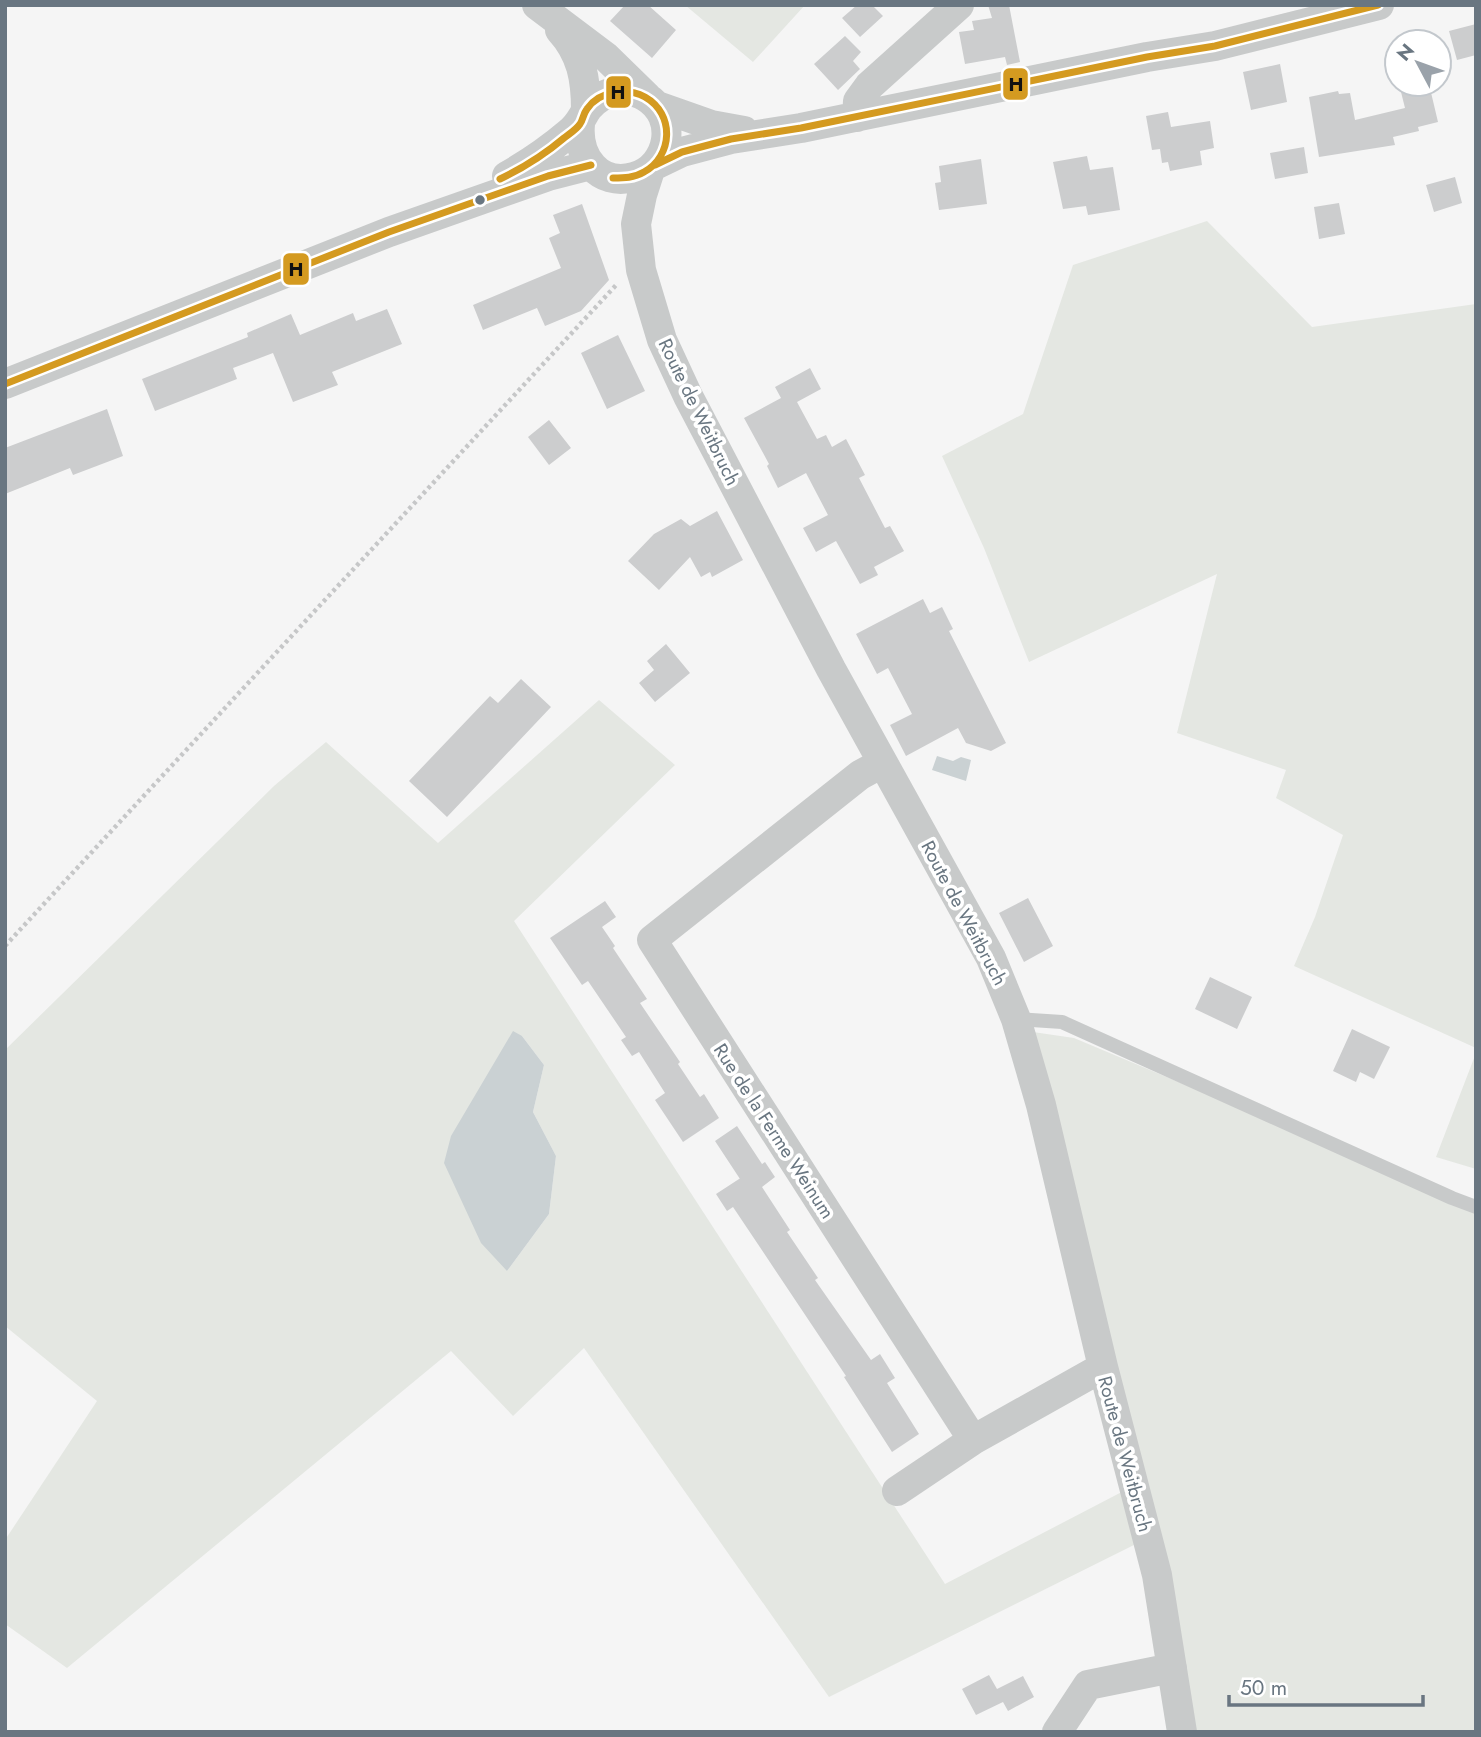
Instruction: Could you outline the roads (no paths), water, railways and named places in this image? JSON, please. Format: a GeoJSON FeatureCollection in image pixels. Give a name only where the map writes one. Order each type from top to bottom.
{"type":"FeatureCollection","features":[{"type":"Feature","properties":{"kind":"street"},"geometry":{"type":"LineString","coordinates":[[857,117],[858,101],[869,86],[959,5]]}},
{"type":"Feature","properties":{"kind":"street"},"geometry":{"type":"LineString","coordinates":[[5,384],[388,232],[548,176],[597,170],[627,179],[682,152],[762,133],[857,117],[1121,62],[1215,46],[1379,5]]}},
{"type":"Feature","properties":{"kind":"street","name":"Route de Weitbruch"},"geometry":{"type":"LineString","coordinates":[[538,6],[606,57],[664,117],[667,142],[642,195],[636,224],[641,270],[662,340],[688,396],[882,763],[991,958],[1016,1019],[1041,1105],[1102,1367],[1157,1575],[1182,1732]]}},
{"type":"Feature","properties":{"kind":"street","name":"Route de Weitbruch"},"geometry":{"type":"LineString","coordinates":[[538,6],[576,51],[583,69],[583,117],[579,139],[583,153],[614,186],[636,224]]}},
{"type":"Feature","properties":{"kind":"street"},"geometry":{"type":"LineString","coordinates":[[388,232],[539,158],[583,117],[596,100],[607,93],[621,90],[634,92],[652,102],[711,125],[762,133]]}},
{"type":"Feature","properties":{"kind":"street","name":"Rue de la Ferme Weinum"},"geometry":{"type":"LineString","coordinates":[[882,763],[860,775],[652,940],[973,1440]]}},
{"type":"Feature","properties":{"kind":"street"},"geometry":{"type":"LineString","coordinates":[[897,1491],[973,1440],[1102,1367]]}},
{"type":"Feature","properties":{"kind":"street"},"geometry":{"type":"LineString","coordinates":[[1056,1732],[1088,1685],[1172,1668]]}},
{"type":"Feature","properties":{"kind":"lane"},"geometry":{"type":"LineString","coordinates":[[1016,1019],[1062,1022],[1439,1192],[1476,1206]]}}]}
